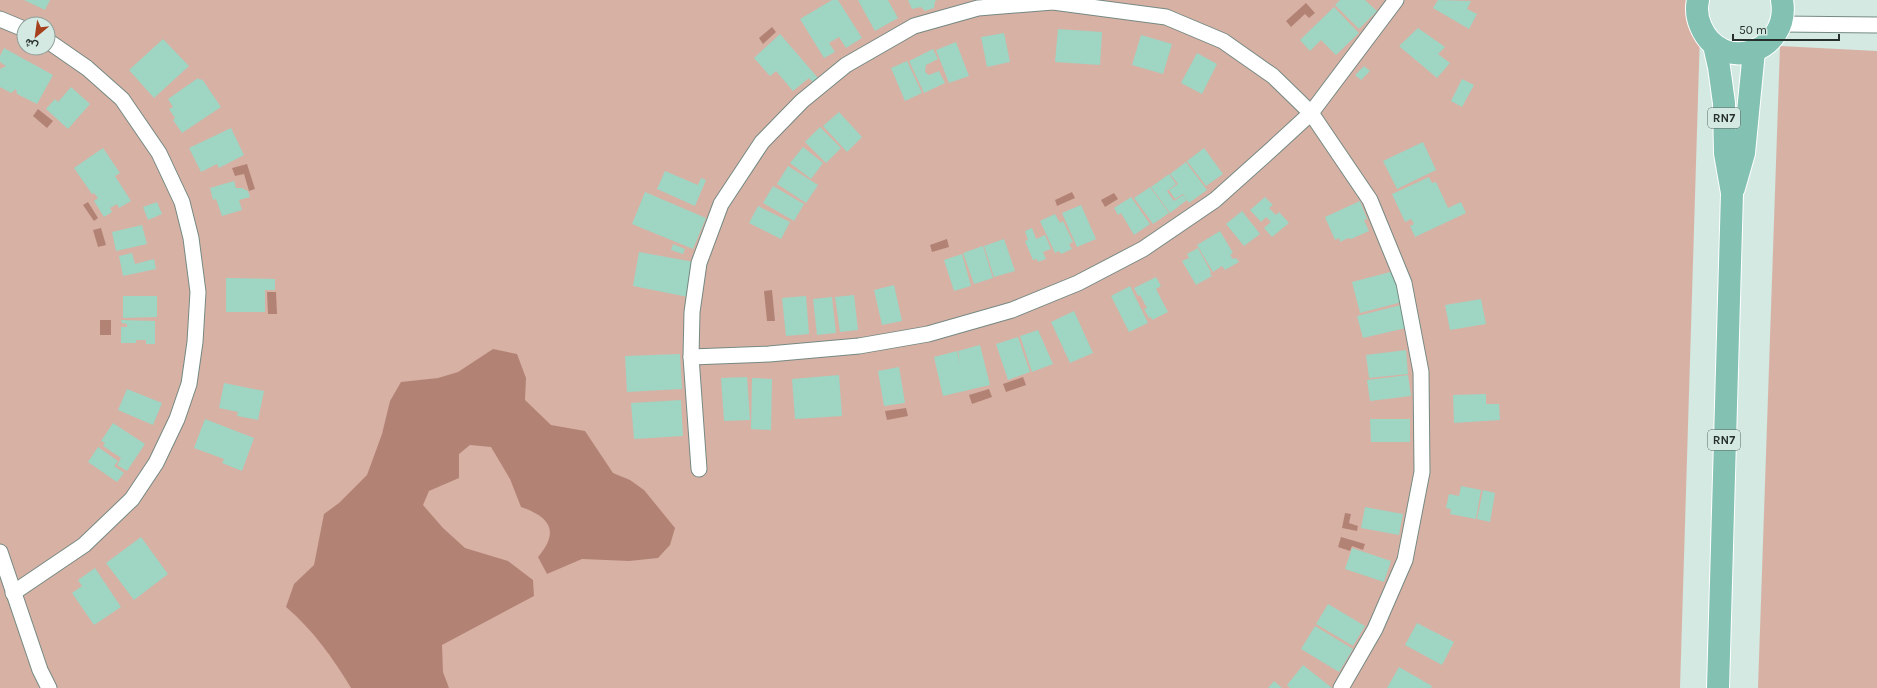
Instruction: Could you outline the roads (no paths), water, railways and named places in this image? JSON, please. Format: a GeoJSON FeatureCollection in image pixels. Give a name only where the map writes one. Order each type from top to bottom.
{"type":"FeatureCollection","features":[{"type":"Feature","properties":{"kind":"main road","name":"RN7"},"geometry":{"type":"LineString","coordinates":[[1698,0],[1698,21],[1704,34],[1714,45],[1719,67],[1724,103],[1726,153],[1732,193],[1718,688]]}},
{"type":"Feature","properties":{"kind":"main road"},"geometry":{"type":"LineString","coordinates":[[1714,45],[1726,51],[1740,54],[1754,51],[1766,45],[1775,36],[1781,24],[1783,10],[1782,0]]}},
{"type":"Feature","properties":{"kind":"main road","name":"RN7"},"geometry":{"type":"LineString","coordinates":[[1732,193],[1744,153],[1754,51]]}},
{"type":"Feature","properties":{"kind":"street"},"geometry":{"type":"LineString","coordinates":[[691,357],[769,354],[859,346],[928,334],[1012,310],[1078,283],[1143,249],[1215,200],[1311,113],[1396,0]]}},
{"type":"Feature","properties":{"kind":"street"},"geometry":{"type":"LineString","coordinates":[[699,469],[691,357],[692,312],[699,263],[721,204],[762,142],[802,101],[846,65],[914,26],[978,8],[1053,1],[1166,17],[1223,41],[1273,76],[1311,113],[1370,200],[1404,283],[1420,372],[1422,472],[1405,560],[1375,629],[1341,688]]}},
{"type":"Feature","properties":{"kind":"street"},"geometry":{"type":"LineString","coordinates":[[0,19],[16,26]]}},
{"type":"Feature","properties":{"kind":"street"},"geometry":{"type":"LineString","coordinates":[[1781,24],[1877,25]]}},
{"type":"Feature","properties":{"kind":"street"},"geometry":{"type":"LineString","coordinates":[[13,593],[84,545],[132,499],[156,462],[177,419],[190,384],[195,342],[198,292],[191,238],[182,202],[159,153],[122,99],[87,68],[56,47]]}},
{"type":"Feature","properties":{"kind":"street"},"geometry":{"type":"LineString","coordinates":[[0,552],[40,670],[49,688]]}}]}
